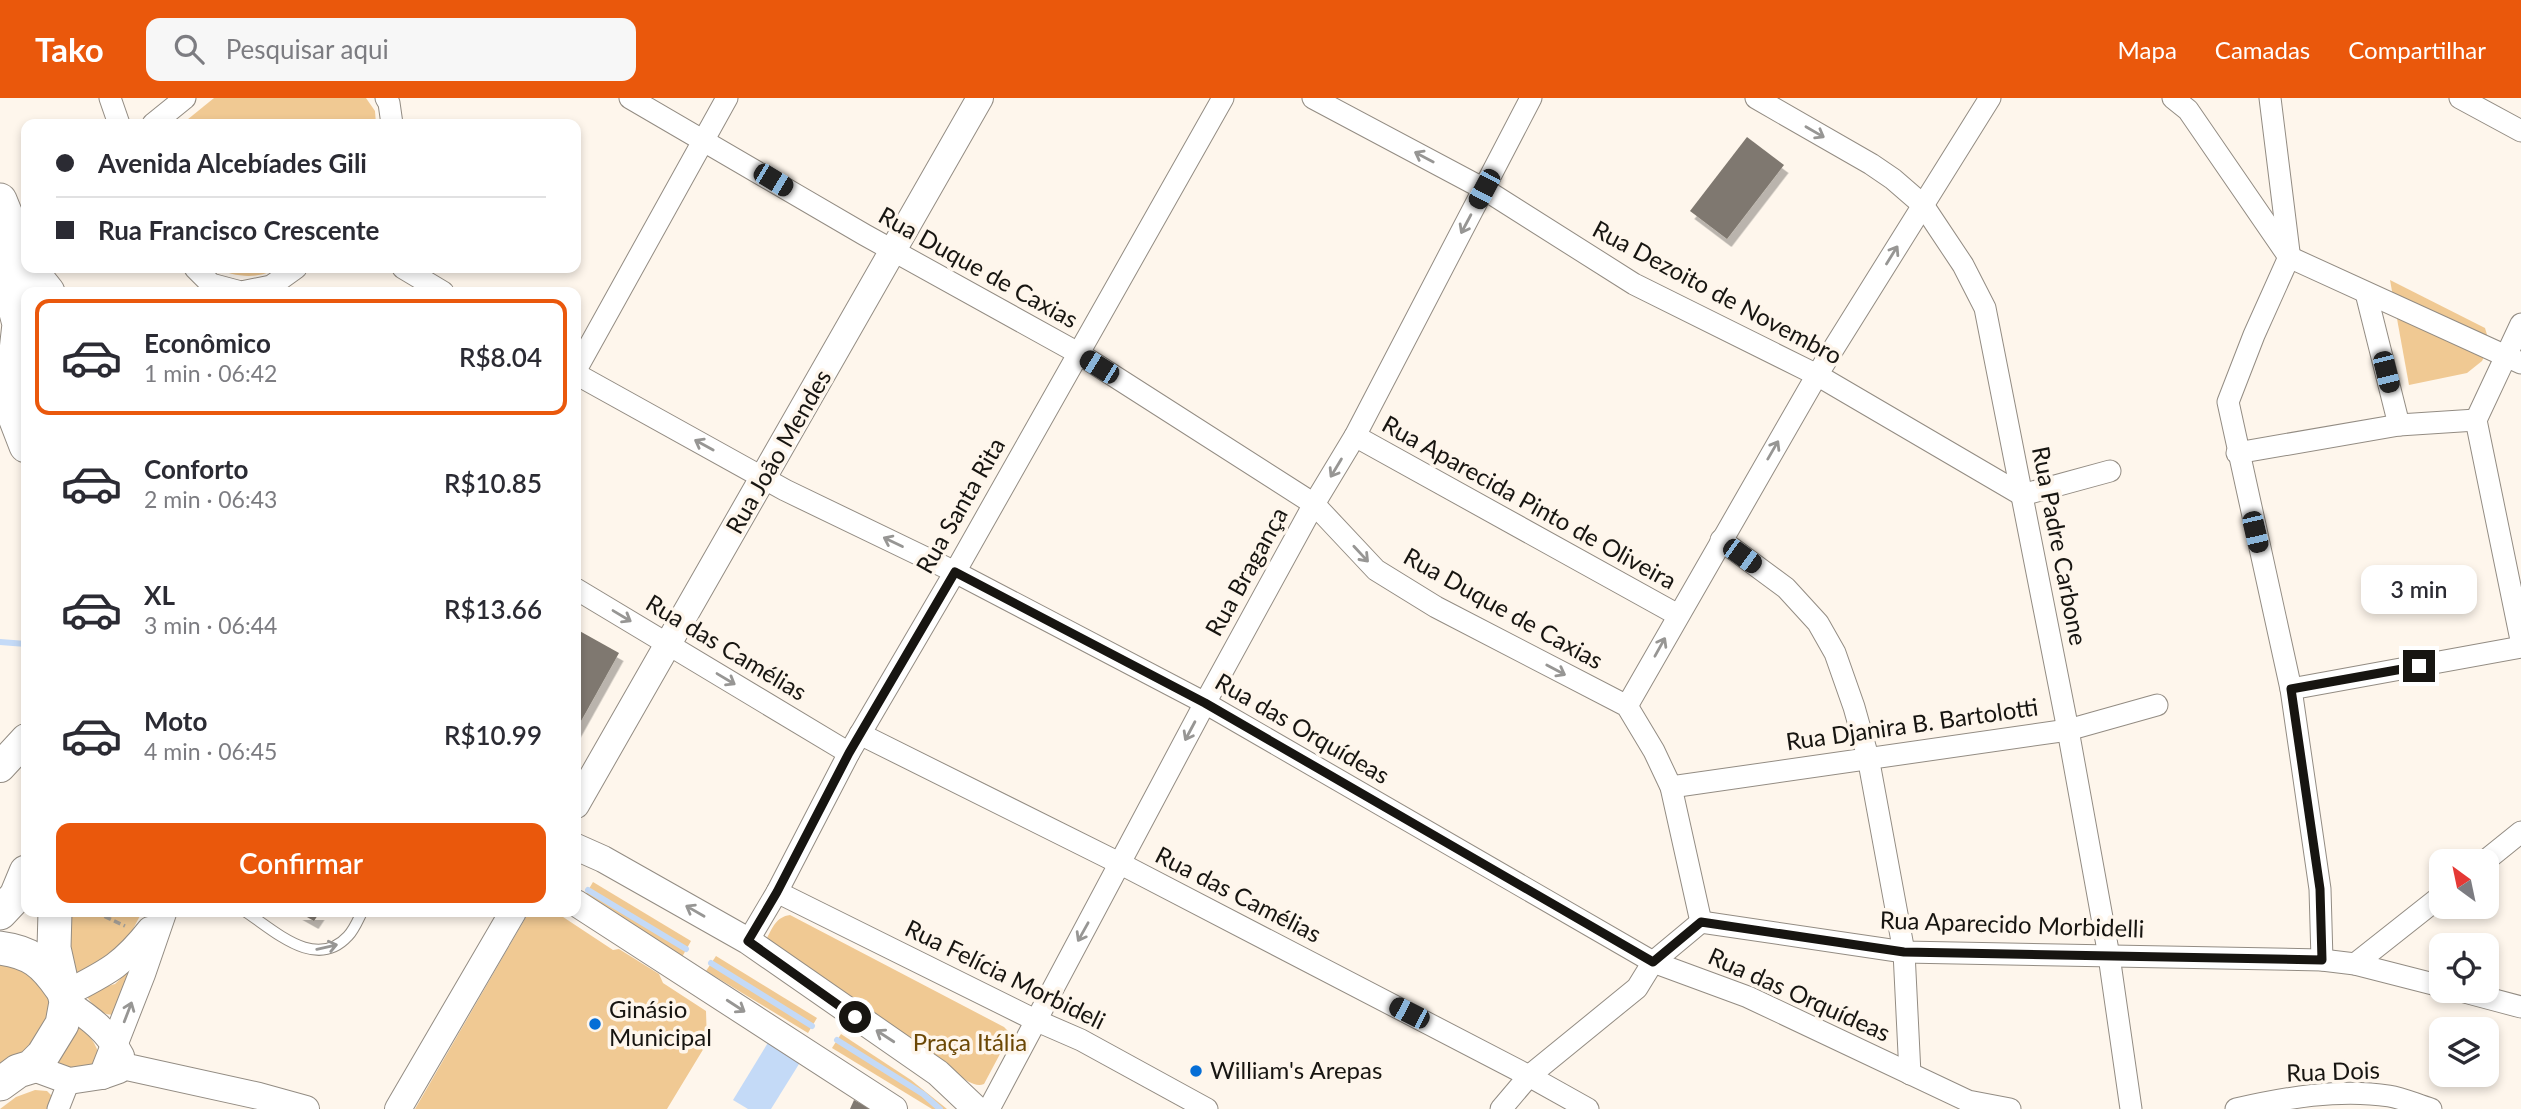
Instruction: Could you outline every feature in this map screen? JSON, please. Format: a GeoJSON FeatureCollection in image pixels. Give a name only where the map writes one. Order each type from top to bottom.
{"type":"FeatureCollection","features":[{"type":"Feature","properties":{"kind":"main road"},"geometry":{"type":"LineString","coordinates":[[0,200],[21,250]]}},
{"type":"Feature","properties":{"kind":"main road"},"geometry":{"type":"LineString","coordinates":[[0,252],[19,324],[20,359],[11,396],[21,431]]}},
{"type":"Feature","properties":{"kind":"main road"},"geometry":{"type":"LineString","coordinates":[[33,273],[44,287]]}},
{"type":"Feature","properties":{"kind":"main road"},"geometry":{"type":"LineString","coordinates":[[0,767],[21,745]]}},
{"type":"Feature","properties":{"kind":"main road"},"geometry":{"type":"LineString","coordinates":[[0,913],[16,896],[21,884]]}},
{"type":"Feature","properties":{"kind":"main road"},"geometry":{"type":"LineString","coordinates":[[12,1074],[43,1055],[62,1024],[65,996],[54,948],[55,917]]}},
{"type":"Feature","properties":{"kind":"main road"},"geometry":{"type":"LineString","coordinates":[[0,947],[17,950],[38,960],[65,996]]}},
{"type":"Feature","properties":{"kind":"street"},"geometry":{"type":"LineString","coordinates":[[110,98],[116,119]]}},
{"type":"Feature","properties":{"kind":"street"},"geometry":{"type":"LineString","coordinates":[[159,119],[185,98]]}},
{"type":"Feature","properties":{"kind":"street"},"geometry":{"type":"LineString","coordinates":[[386,98],[391,119]]}},
{"type":"Feature","properties":{"kind":"street","name":"Rua Duque de Caxias"},"geometry":{"type":"LineString","coordinates":[[630,98],[892,250],[1078,353],[1314,505],[1376,570],[1436,607],[1626,706]]}},
{"type":"Feature","properties":{"kind":"street"},"geometry":{"type":"LineString","coordinates":[[581,363],[727,98]]}},
{"type":"Feature","properties":{"kind":"street","name":"Rua João Mendes"},"geometry":{"type":"LineString","coordinates":[[581,796],[980,98]]}},
{"type":"Feature","properties":{"kind":"street","name":"Rua Santa Rita"},"geometry":{"type":"LineString","coordinates":[[748,941],[777,892],[849,753],[955,572],[1223,98]]}},
{"type":"Feature","properties":{"kind":"street","name":"Rua Dezoito de Novembro"},"geometry":{"type":"LineString","coordinates":[[1313,98],[1484,189],[1634,284],[1817,375],[2022,495]]}},
{"type":"Feature","properties":{"kind":"street","name":"Rua Bragança"},"geometry":{"type":"LineString","coordinates":[[989,1109],[1205,703],[1355,436],[1531,98]]}},
{"type":"Feature","properties":{"kind":"street","name":"Rua Padre Carbone"},"geometry":{"type":"LineString","coordinates":[[1756,98],[1882,171],[1923,205],[1964,265],[1985,308],[2068,730],[2109,956],[2131,1109]]}},
{"type":"Feature","properties":{"kind":"street"},"geometry":{"type":"LineString","coordinates":[[1501,1109],[1529,1076],[1637,988],[1653,962],[1701,922],[1671,787],[1654,751],[1626,706],[1817,375],[1990,98]]}},
{"type":"Feature","properties":{"kind":"street"},"geometry":{"type":"LineString","coordinates":[[2173,98],[2188,110],[2289,257],[2514,358]]}},
{"type":"Feature","properties":{"kind":"street"},"geometry":{"type":"LineString","coordinates":[[2270,98],[2289,257],[2228,402],[2237,453],[2291,689],[2320,889],[2322,960]]}},
{"type":"Feature","properties":{"kind":"street"},"geometry":{"type":"LineString","coordinates":[[2460,98],[2521,131]]}},
{"type":"Feature","properties":{"kind":"street"},"geometry":{"type":"LineString","coordinates":[[200,273],[211,284],[222,287]]}},
{"type":"Feature","properties":{"kind":"street"},"geometry":{"type":"LineString","coordinates":[[266,287],[289,273]]}},
{"type":"Feature","properties":{"kind":"street"},"geometry":{"type":"LineString","coordinates":[[410,279],[430,287]]}},
{"type":"Feature","properties":{"kind":"street"},"geometry":{"type":"LineString","coordinates":[[2366,293],[2399,425]]}},
{"type":"Feature","properties":{"kind":"street"},"geometry":{"type":"LineString","coordinates":[[2521,324],[2514,358],[2476,420],[2521,640]]}},
{"type":"Feature","properties":{"kind":"street","name":"Rua das Orquídeas"},"geometry":{"type":"LineString","coordinates":[[581,375],[764,478],[955,572],[1205,703],[1653,962],[1748,996],[1968,1101],[2010,1109]]}},
{"type":"Feature","properties":{"kind":"street"},"geometry":{"type":"LineString","coordinates":[[2237,453],[2399,425],[2476,420]]}},
{"type":"Feature","properties":{"kind":"street","name":"Rua Aparecida Pinto de Oliveira"},"geometry":{"type":"LineString","coordinates":[[1355,436],[1678,615]]}},
{"type":"Feature","properties":{"kind":"street"},"geometry":{"type":"LineString","coordinates":[[2022,495],[2110,471]]}},
{"type":"Feature","properties":{"kind":"street"},"geometry":{"type":"LineString","coordinates":[[1721,540],[1786,588],[1818,623],[1835,653],[1868,757],[1904,952],[1910,1074]]}},
{"type":"Feature","properties":{"kind":"street","name":"Rua das Camélias"},"geometry":{"type":"LineString","coordinates":[[581,592],[849,753]]}},
{"type":"Feature","properties":{"kind":"street"},"geometry":{"type":"LineString","coordinates":[[2291,689],[2521,647]]}},
{"type":"Feature","properties":{"kind":"street","name":"Rua Djanira B. Bartolotti"},"geometry":{"type":"LineString","coordinates":[[1671,787],[2068,730],[2157,705]]}},
{"type":"Feature","properties":{"kind":"street","name":"Rua das Camélias"},"geometry":{"type":"LineString","coordinates":[[860,734],[1121,864],[1588,1109]]}},
{"type":"Feature","properties":{"kind":"street"},"geometry":{"type":"LineString","coordinates":[[2499,850],[2521,832]]}},
{"type":"Feature","properties":{"kind":"street"},"geometry":{"type":"LineString","coordinates":[[581,849],[748,941],[938,1073],[976,1109]]}},
{"type":"Feature","properties":{"kind":"street","name":"Rua Felícia Morbideli"},"geometry":{"type":"LineString","coordinates":[[777,892],[1035,1020],[1081,1040],[1207,1109]]}},
{"type":"Feature","properties":{"kind":"street"},"geometry":{"type":"LineString","coordinates":[[581,906],[894,1109]]}},
{"type":"Feature","properties":{"kind":"street"},"geometry":{"type":"LineString","coordinates":[[2356,964],[2429,906]]}},
{"type":"Feature","properties":{"kind":"street"},"geometry":{"type":"LineString","coordinates":[[160,917],[132,954],[109,972],[65,996],[92,1019],[121,1056],[306,1109]]}},
{"type":"Feature","properties":{"kind":"street"},"geometry":{"type":"LineString","coordinates":[[12,1074],[69,1081],[102,1076],[121,1056],[163,917]]}},
{"type":"Feature","properties":{"kind":"street"},"geometry":{"type":"LineString","coordinates":[[398,1109],[510,917]]}},
{"type":"Feature","properties":{"kind":"street","name":"Rua Aparecido Morbidelli"},"geometry":{"type":"LineString","coordinates":[[1701,922],[1904,952],[2322,960],[2356,964],[2429,983]]}},
{"type":"Feature","properties":{"kind":"street"},"geometry":{"type":"LineString","coordinates":[[2499,1001],[2521,1007]]}},
{"type":"Feature","properties":{"kind":"street"},"geometry":{"type":"LineString","coordinates":[[58,1109],[69,1081]]}},
{"type":"Feature","properties":{"kind":"street","name":"Rua Dois"},"geometry":{"type":"LineString","coordinates":[[2236,1109],[2277,1100],[2345,1093],[2390,1096],[2431,1109]]}},
{"type":"Feature","properties":{"kind":"lane"},"geometry":{"type":"LineString","coordinates":[[254,917],[305,950],[338,946],[350,935],[359,917]]}},
{"type":"Feature","properties":{"kind":"path"},"geometry":{"type":"LineString","coordinates":[[106,917],[133,930]]}},
{"type":"Feature","properties":{"kind":"green space"},"geometry":{"type":"Polygon","coordinates":[[[214,98],[366,98],[375,111],[376,119],[188,119],[214,98]]]}},
{"type":"Feature","properties":{"kind":"green space"},"geometry":{"type":"Polygon","coordinates":[[[230,273],[266,273],[254,276],[230,273]]]}},
{"type":"Feature","properties":{"kind":"green space"},"geometry":{"type":"Polygon","coordinates":[[[2390,280],[2485,328],[2490,345],[2482,361],[2467,373],[2409,385],[2390,280]]]}},
{"type":"Feature","properties":{"kind":"green space"},"geometry":{"type":"Polygon","coordinates":[[[593,882],[691,941],[682,957],[584,897],[593,882]]]}},
{"type":"Feature","properties":{"kind":"green space","name":"Praça Itália"},"geometry":{"type":"Polygon","coordinates":[[[790,915],[1004,1027],[1009,1032],[1009,1037],[984,1084],[967,1081],[920,1044],[773,955],[767,938],[778,920],[790,915]]]}},
{"type":"Feature","properties":{"kind":"green space"},"geometry":{"type":"Polygon","coordinates":[[[66,917],[139,917],[121,952],[83,973],[71,971],[66,917]]]}},
{"type":"Feature","properties":{"kind":"green space","name":"Ginásio Municipal"},"geometry":{"type":"Polygon","coordinates":[[[526,917],[563,917],[613,950],[619,949],[659,974],[663,983],[706,1011],[707,1043],[667,1109],[415,1109],[526,917]]]}},
{"type":"Feature","properties":{"kind":"green space"},"geometry":{"type":"Polygon","coordinates":[[[0,955],[7,955],[55,999],[44,1044],[0,1065],[0,955]]]}},
{"type":"Feature","properties":{"kind":"green space"},"geometry":{"type":"Polygon","coordinates":[[[716,956],[817,1018],[808,1033],[706,971],[716,956]]]}},
{"type":"Feature","properties":{"kind":"green space"},"geometry":{"type":"Polygon","coordinates":[[[142,958],[117,1014],[107,1014],[94,1006],[84,993],[115,984],[142,958]]]}},
{"type":"Feature","properties":{"kind":"green space"},"geometry":{"type":"Polygon","coordinates":[[[68,1019],[87,1034],[99,1055],[91,1068],[47,1073],[68,1019]]]}},
{"type":"Feature","properties":{"kind":"green space"},"geometry":{"type":"Polygon","coordinates":[[[841,1034],[911,1080],[947,1109],[932,1109],[832,1048],[841,1034]]]}},
{"type":"Feature","properties":{"kind":"green space"},"geometry":{"type":"Polygon","coordinates":[[[35,1090],[47,1091],[54,1098],[55,1109],[0,1109],[16,1097],[35,1090]]]}},
{"type":"Feature","properties":{"kind":"water"},"geometry":{"type":"Polygon","coordinates":[[[772,1036],[804,1056],[771,1109],[748,1109],[733,1100],[772,1036]]]}},
{"type":"Feature","properties":{"kind":"building"},"geometry":{"type":"Polygon","coordinates":[[[1747,137],[1784,165],[1727,239],[1690,211],[1747,137]]]}},
{"type":"Feature","properties":{"kind":"building"},"geometry":{"type":"Polygon","coordinates":[[[581,632],[619,653],[581,721],[581,632]]]}},
{"type":"Feature","properties":{"kind":"building"},"geometry":{"type":"Polygon","coordinates":[[[854,1100],[871,1109],[850,1109],[854,1100]]]}},
{"type":"Feature","properties":{"kind":"waterway"},"geometry":{"type":"LineString","coordinates":[[0,642],[21,644]]}},
{"type":"Feature","properties":{"kind":"waterway"},"geometry":{"type":"LineString","coordinates":[[588,890],[686,949]]}},
{"type":"Feature","properties":{"kind":"waterway"},"geometry":{"type":"LineString","coordinates":[[711,963],[812,1026]]}},
{"type":"Feature","properties":{"kind":"waterway"},"geometry":{"type":"LineString","coordinates":[[837,1040],[923,1094],[940,1109]]}},
{"type":"Feature","properties":{"kind":"place","name":"Ginásio Municipal"},"geometry":{"type":"Point","coordinates":[595,1024]}},
{"type":"Feature","properties":{"kind":"place","name":"William's Arepas"},"geometry":{"type":"Point","coordinates":[1196,1071]}},
{"type":"Feature","properties":{"kind":"route"},"geometry":{"type":"LineString","coordinates":[[855,1017],[748,941],[777,892],[849,753],[955,572],[1205,703],[1653,962],[1701,922],[1904,952],[2322,960],[2320,889],[2291,689],[2419,666]]}}]}
